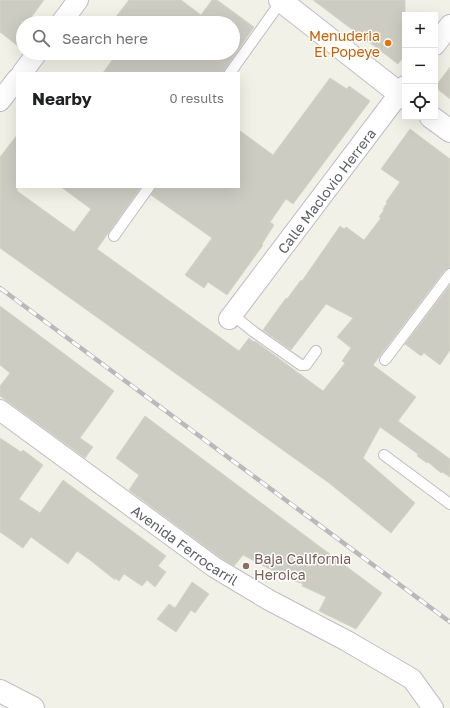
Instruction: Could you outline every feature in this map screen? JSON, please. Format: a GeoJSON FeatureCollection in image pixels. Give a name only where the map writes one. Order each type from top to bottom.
{"type":"FeatureCollection","features":[{"type":"Feature","properties":{"kind":"street"},"geometry":{"type":"LineString","coordinates":[[66,16],[78,0]]}},
{"type":"Feature","properties":{"kind":"street"},"geometry":{"type":"LineString","coordinates":[[281,0],[402,91]]}},
{"type":"Feature","properties":{"kind":"street"},"geometry":{"type":"LineString","coordinates":[[438,41],[450,25]]}},
{"type":"Feature","properties":{"kind":"street"},"geometry":{"type":"LineString","coordinates":[[23,72],[32,60]]}},
{"type":"Feature","properties":{"kind":"street"},"geometry":{"type":"LineString","coordinates":[[0,102],[16,81]]}},
{"type":"Feature","properties":{"kind":"street","name":"Calle Maclovio Herrera"},"geometry":{"type":"LineString","coordinates":[[231,317],[247,294],[402,93]]}},
{"type":"Feature","properties":{"kind":"street"},"geometry":{"type":"LineString","coordinates":[[435,120],[450,131]]}},
{"type":"Feature","properties":{"kind":"street","name":"Avenida Ferrocarril"},"geometry":{"type":"LineString","coordinates":[[0,410],[214,568],[269,600],[347,641],[412,679],[433,708]]}},
{"type":"Feature","properties":{"kind":"street"},"geometry":{"type":"LineString","coordinates":[[0,691],[33,708]]}},
{"type":"Feature","properties":{"kind":"street"},"geometry":{"type":"LineString","coordinates":[[0,705],[5,708]]}},
{"type":"Feature","properties":{"kind":"lane"},"geometry":{"type":"LineString","coordinates":[[240,59],[281,0]]}},
{"type":"Feature","properties":{"kind":"lane"},"geometry":{"type":"LineString","coordinates":[[231,72],[239,60]]}},
{"type":"Feature","properties":{"kind":"lane"},"geometry":{"type":"LineString","coordinates":[[114,236],[148,188]]}},
{"type":"Feature","properties":{"kind":"lane"},"geometry":{"type":"LineString","coordinates":[[385,360],[450,274]]}},
{"type":"Feature","properties":{"kind":"lane"},"geometry":{"type":"LineString","coordinates":[[231,317],[301,365],[306,365],[316,351]]}},
{"type":"Feature","properties":{"kind":"lane"},"geometry":{"type":"LineString","coordinates":[[384,455],[450,504]]}},
{"type":"Feature","properties":{"kind":"building"},"geometry":{"type":"Polygon","coordinates":[[[0,0],[44,0],[32,16],[16,16],[16,45],[0,32],[0,0]]]}},
{"type":"Feature","properties":{"kind":"building"},"geometry":{"type":"Polygon","coordinates":[[[129,0],[181,0],[201,15],[212,0],[217,0],[239,16],[116,16],[129,0]]]}},
{"type":"Feature","properties":{"kind":"building","name":"Menuderia El Popeye"},"geometry":{"type":"Polygon","coordinates":[[[313,0],[405,0],[405,12],[402,12],[402,59],[398,64],[313,0]]]}},
{"type":"Feature","properties":{"kind":"building"},"geometry":{"type":"Polygon","coordinates":[[[240,17],[254,27],[240,47],[240,17]]]}},
{"type":"Feature","properties":{"kind":"building"},"geometry":{"type":"Polygon","coordinates":[[[112,60],[231,60],[224,72],[104,72],[112,60]]]}},
{"type":"Feature","properties":{"kind":"building"},"geometry":{"type":"Polygon","coordinates":[[[450,67],[450,99],[438,89],[438,83],[450,67]]]}},
{"type":"Feature","properties":{"kind":"building"},"geometry":{"type":"Polygon","coordinates":[[[330,78],[347,89],[349,86],[370,101],[293,204],[286,199],[270,222],[274,225],[262,244],[263,245],[227,295],[208,282],[204,288],[185,275],[212,238],[151,195],[154,188],[240,188],[240,131],[273,155],[330,78]]]}},
{"type":"Feature","properties":{"kind":"building"},"geometry":{"type":"Polygon","coordinates":[[[410,129],[450,159],[450,268],[445,270],[373,365],[416,397],[398,421],[450,459],[450,477],[442,472],[441,473],[428,462],[427,463],[417,456],[418,454],[380,427],[363,458],[415,503],[391,533],[329,483],[0,248],[0,157],[16,136],[17,191],[74,232],[91,209],[62,188],[140,188],[97,249],[239,351],[249,338],[323,391],[345,363],[342,361],[351,348],[337,337],[353,318],[326,304],[291,350],[263,330],[286,298],[287,299],[301,280],[302,281],[340,226],[344,229],[346,227],[364,240],[381,218],[379,217],[384,210],[383,209],[387,203],[386,202],[400,182],[381,169],[410,129]]]}},
{"type":"Feature","properties":{"kind":"building"},"geometry":{"type":"Polygon","coordinates":[[[450,285],[450,350],[440,365],[424,353],[421,356],[405,344],[450,285]]]}},
{"type":"Feature","properties":{"kind":"building"},"geometry":{"type":"Polygon","coordinates":[[[0,306],[114,391],[80,438],[93,447],[85,458],[0,396],[0,386],[10,373],[0,365],[0,306]]]}},
{"type":"Feature","properties":{"kind":"building"},"geometry":{"type":"Polygon","coordinates":[[[145,416],[382,593],[356,629],[319,611],[326,597],[302,586],[303,584],[279,574],[243,555],[234,566],[218,556],[129,490],[139,475],[116,458],[145,416]]]}},
{"type":"Feature","properties":{"kind":"building"},"geometry":{"type":"Polygon","coordinates":[[[0,438],[21,452],[23,450],[43,465],[19,499],[40,513],[63,480],[166,556],[158,566],[166,572],[155,587],[147,580],[142,586],[124,574],[119,581],[115,578],[115,580],[77,551],[68,564],[31,537],[23,548],[0,532],[0,438]]]}},
{"type":"Feature","properties":{"kind":"building"},"geometry":{"type":"Polygon","coordinates":[[[192,582],[209,594],[195,613],[191,610],[176,632],[157,619],[169,604],[175,608],[192,582]]]}},
{"type":"Feature","properties":{"kind":"railway"},"geometry":{"type":"LineString","coordinates":[[0,288],[450,622]]}},
{"type":"Feature","properties":{"kind":"place","name":"Menuderia El Popeye"},"geometry":{"type":"Point","coordinates":[388,43]}},
{"type":"Feature","properties":{"kind":"place","name":"Baja California Heroica"},"geometry":{"type":"Point","coordinates":[246,566]}}]}
